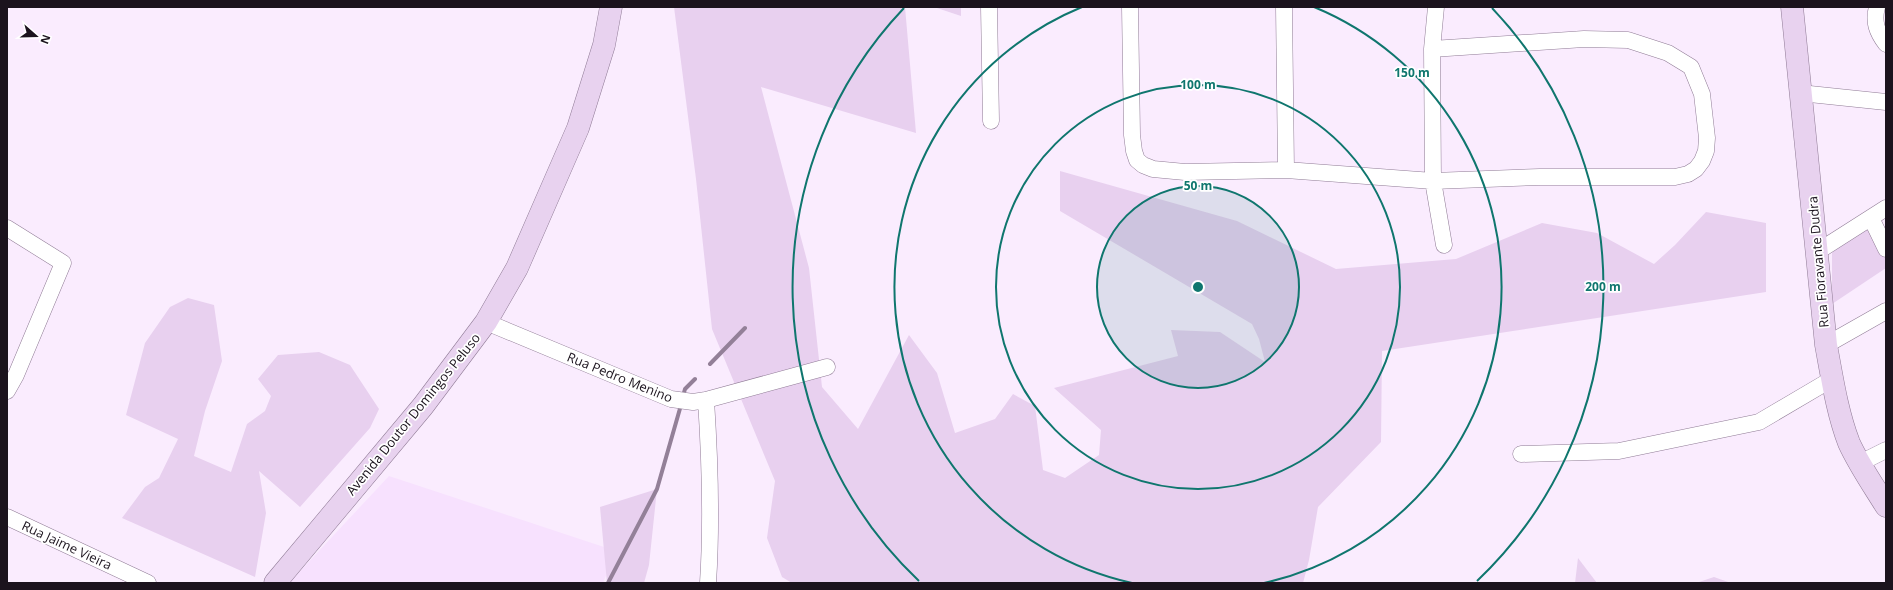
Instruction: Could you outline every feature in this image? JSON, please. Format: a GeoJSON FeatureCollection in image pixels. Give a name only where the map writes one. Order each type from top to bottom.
{"type":"FeatureCollection","features":[{"type":"Feature","properties":{"kind":"street","name":"Avenida Doutor Domingos Peluso"},"geometry":{"type":"LineString","coordinates":[[275,583],[423,406],[486,322],[517,268],[578,128],[604,45],[611,7]]}},
{"type":"Feature","properties":{"kind":"street"},"geometry":{"type":"LineString","coordinates":[[988,7],[991,121]]}},
{"type":"Feature","properties":{"kind":"street"},"geometry":{"type":"LineString","coordinates":[[1130,7],[1132,135],[1134,151],[1137,160],[1143,165],[1153,169],[1168,171],[1286,170],[1433,181],[1540,178],[1675,177],[1688,174],[1696,169],[1702,161],[1706,150],[1707,138],[1702,94],[1691,67],[1668,53],[1628,40],[1584,39],[1432,49]]}},
{"type":"Feature","properties":{"kind":"street"},"geometry":{"type":"LineString","coordinates":[[1284,7],[1286,170]]}},
{"type":"Feature","properties":{"kind":"street"},"geometry":{"type":"LineString","coordinates":[[1436,7],[1432,49],[1433,181],[1444,245]]}},
{"type":"Feature","properties":{"kind":"street","name":"Rua Fioravante Dudra"},"geometry":{"type":"LineString","coordinates":[[1792,7],[1826,345],[1832,378],[1849,442],[1886,506]]}},
{"type":"Feature","properties":{"kind":"street"},"geometry":{"type":"LineString","coordinates":[[1877,7],[1875,14],[1878,34],[1886,44]]}},
{"type":"Feature","properties":{"kind":"street"},"geometry":{"type":"LineString","coordinates":[[1800,93],[1886,102]]}},
{"type":"Feature","properties":{"kind":"street"},"geometry":{"type":"LineString","coordinates":[[1817,252],[1886,208]]}},
{"type":"Feature","properties":{"kind":"street"},"geometry":{"type":"LineString","coordinates":[[1871,218],[1886,248]]}},
{"type":"Feature","properties":{"kind":"street"},"geometry":{"type":"LineString","coordinates":[[7,228],[63,263],[11,372],[7,391]]}},
{"type":"Feature","properties":{"kind":"street"},"geometry":{"type":"LineString","coordinates":[[1826,345],[1886,312]]}},
{"type":"Feature","properties":{"kind":"street","name":"Rua Pedro Menino"},"geometry":{"type":"LineString","coordinates":[[486,322],[671,399],[699,401],[827,367]]}},
{"type":"Feature","properties":{"kind":"street"},"geometry":{"type":"LineString","coordinates":[[1521,454],[1619,450],[1746,426],[1759,422],[1832,378]]}},
{"type":"Feature","properties":{"kind":"street"},"geometry":{"type":"LineString","coordinates":[[699,401],[710,456],[711,515],[708,583]]}},
{"type":"Feature","properties":{"kind":"street"},"geometry":{"type":"LineString","coordinates":[[1860,463],[1886,450]]}},
{"type":"Feature","properties":{"kind":"street","name":"Rua Jaime Vieira"},"geometry":{"type":"LineString","coordinates":[[10,524],[118,577],[148,583]]}},
{"type":"Feature","properties":{"kind":"shaded area"},"geometry":{"type":"Polygon","coordinates":[[[674,7],[905,7],[916,133],[761,87],[809,268],[822,387],[858,429],[909,335],[937,373],[955,433],[995,419],[1013,394],[1035,406],[1043,470],[1065,478],[1099,455],[1101,430],[1054,388],[1178,356],[1171,330],[1220,332],[1265,362],[1259,339],[1252,324],[1060,211],[1060,171],[1237,221],[1336,269],[1456,259],[1542,223],[1597,233],[1654,264],[1675,245],[1706,212],[1766,223],[1766,292],[1382,351],[1381,442],[1318,507],[1309,560],[1303,583],[792,583],[782,577],[767,538],[775,481],[712,329],[696,179],[674,7]]]}},
{"type":"Feature","properties":{"kind":"shaded area"},"geometry":{"type":"Polygon","coordinates":[[[934,7],[961,7],[961,16],[934,7]]]}},
{"type":"Feature","properties":{"kind":"shaded area"},"geometry":{"type":"Polygon","coordinates":[[[1865,225],[1886,256],[1886,268],[1832,304],[1832,253],[1842,241],[1865,225]]]}},
{"type":"Feature","properties":{"kind":"shaded area"},"geometry":{"type":"Polygon","coordinates":[[[188,298],[214,305],[222,361],[205,411],[194,456],[231,472],[247,424],[265,411],[271,396],[258,379],[278,355],[319,352],[350,365],[379,409],[370,428],[300,507],[259,471],[266,513],[255,577],[122,518],[145,487],[159,478],[178,439],[126,415],[145,343],[170,307],[188,298]]]}},
{"type":"Feature","properties":{"kind":"shaded area"},"geometry":{"type":"Polygon","coordinates":[[[389,476],[616,551],[603,583],[289,583],[389,476]]]}},
{"type":"Feature","properties":{"kind":"shaded area"},"geometry":{"type":"Polygon","coordinates":[[[657,489],[649,565],[644,583],[607,583],[600,507],[657,489]]]}},
{"type":"Feature","properties":{"kind":"shaded area"},"geometry":{"type":"Polygon","coordinates":[[[1578,558],[1597,583],[1575,583],[1578,558]]]}},
{"type":"Feature","properties":{"kind":"shaded area"},"geometry":{"type":"Polygon","coordinates":[[[1714,577],[1731,583],[1696,583],[1714,577]]]}},
{"type":"Feature","properties":{"kind":"waterway"},"geometry":{"type":"LineString","coordinates":[[710,364],[745,328]]}},
{"type":"Feature","properties":{"kind":"waterway"},"geometry":{"type":"LineString","coordinates":[[683,396],[685,389],[695,379]]}},
{"type":"Feature","properties":{"kind":"waterway"},"geometry":{"type":"LineString","coordinates":[[608,583],[657,489],[681,405]]}}]}
